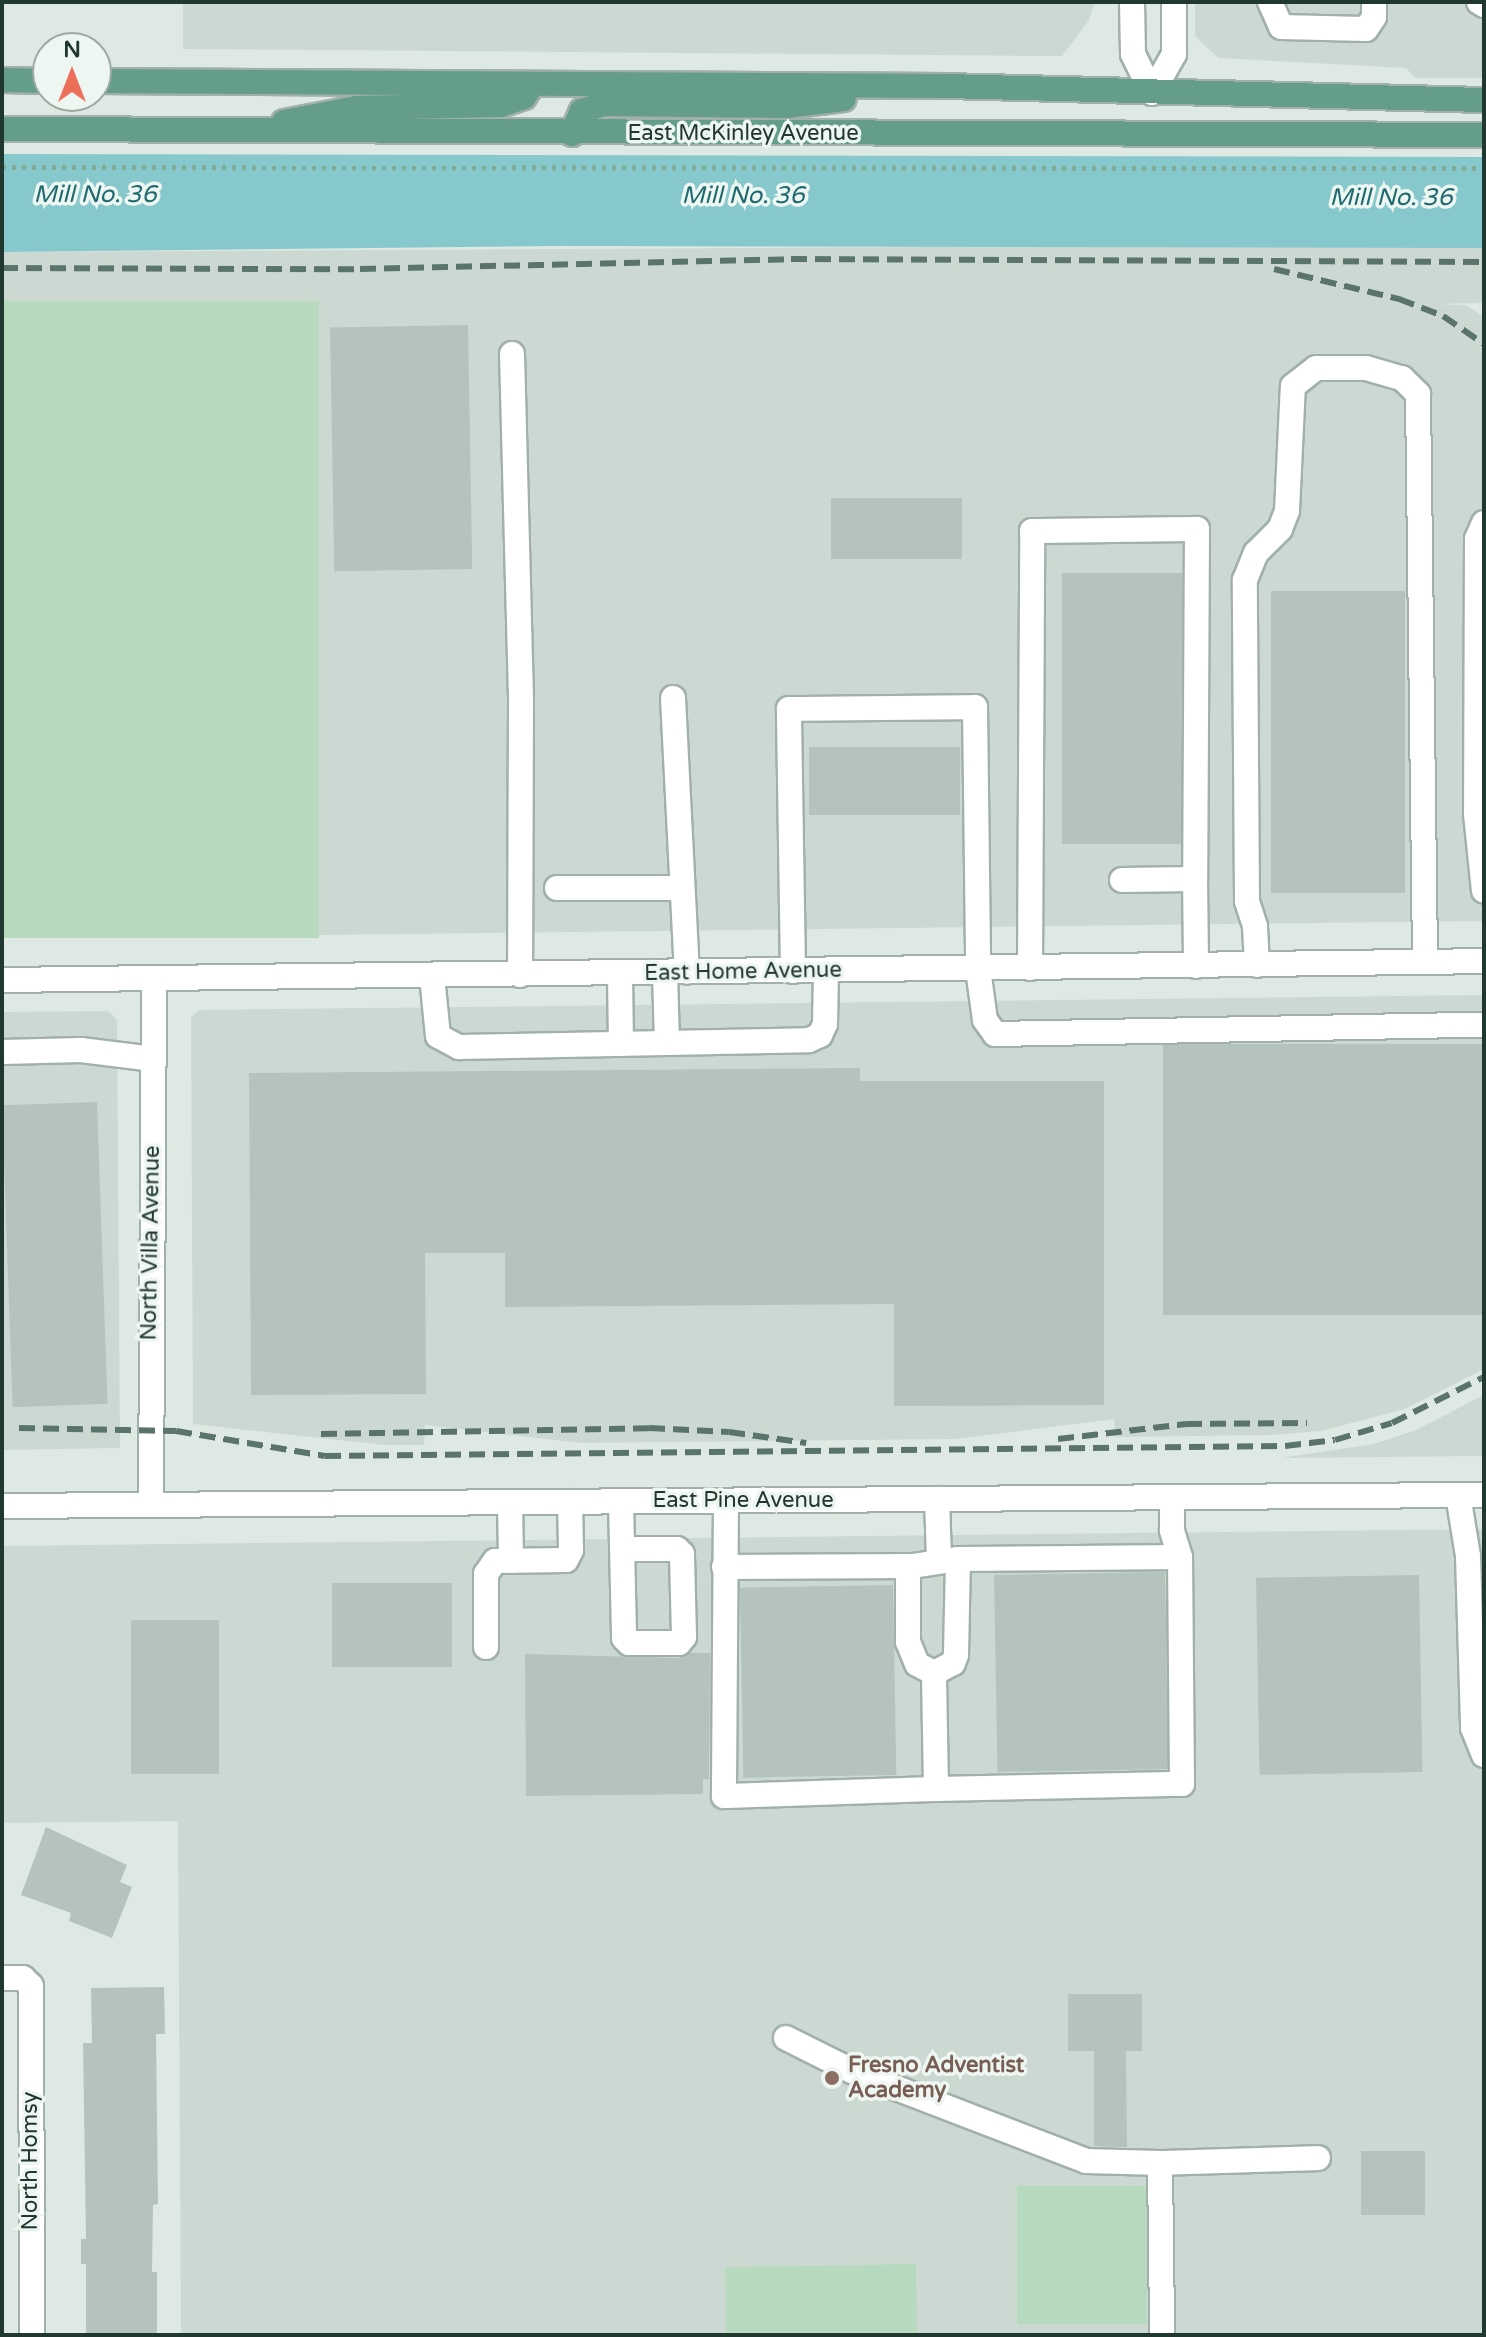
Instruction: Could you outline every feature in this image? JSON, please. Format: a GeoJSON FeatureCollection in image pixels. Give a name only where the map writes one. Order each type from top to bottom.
{"type":"FeatureCollection","features":[{"type":"Feature","properties":{"kind":"main road"},"geometry":{"type":"LineString","coordinates":[[2,80],[32,81]]}},
{"type":"Feature","properties":{"kind":"main road"},"geometry":{"type":"LineString","coordinates":[[112,81],[945,86],[1484,100]]}},
{"type":"Feature","properties":{"kind":"main road"},"geometry":{"type":"LineString","coordinates":[[226,133],[357,108],[501,105],[524,97],[532,85]]}},
{"type":"Feature","properties":{"kind":"main road"},"geometry":{"type":"LineString","coordinates":[[572,134],[582,111],[603,104],[787,106],[945,86]]}},
{"type":"Feature","properties":{"kind":"main road"},"geometry":{"type":"LineString","coordinates":[[1151,135],[1152,93]]}},
{"type":"Feature","properties":{"kind":"main road","name":"East McKinley Avenue"},"geometry":{"type":"LineString","coordinates":[[2,129],[226,133],[1484,135]]}},
{"type":"Feature","properties":{"kind":"street"},"geometry":{"type":"LineString","coordinates":[[1132,2],[1133,54],[1152,93]]}},
{"type":"Feature","properties":{"kind":"street"},"geometry":{"type":"LineString","coordinates":[[1152,93],[1174,54],[1174,2]]}},
{"type":"Feature","properties":{"kind":"street"},"geometry":{"type":"LineString","coordinates":[[1270,2],[1281,27],[1366,29],[1374,17],[1374,2]]}},
{"type":"Feature","properties":{"kind":"street"},"geometry":{"type":"LineString","coordinates":[[512,354],[521,700],[520,975]]}},
{"type":"Feature","properties":{"kind":"street"},"geometry":{"type":"LineString","coordinates":[[1257,965],[1255,926],[1247,901],[1245,580],[1256,553],[1280,529],[1287,511],[1293,386],[1316,368],[1366,368],[1402,378],[1418,394],[1425,962]]}},
{"type":"Feature","properties":{"kind":"street"},"geometry":{"type":"LineString","coordinates":[[1484,523],[1477,539],[1476,814],[1484,891]]}},
{"type":"Feature","properties":{"kind":"street"},"geometry":{"type":"LineString","coordinates":[[1030,968],[1032,531],[1197,529],[1196,966]]}},
{"type":"Feature","properties":{"kind":"street"},"geometry":{"type":"LineString","coordinates":[[667,1043],[682,888],[673,698]]}},
{"type":"Feature","properties":{"kind":"street"},"geometry":{"type":"LineString","coordinates":[[793,971],[789,709],[975,707],[978,969],[985,1020],[1000,1036],[1484,1025]]}},
{"type":"Feature","properties":{"kind":"street"},"geometry":{"type":"LineString","coordinates":[[1122,880],[1195,879]]}},
{"type":"Feature","properties":{"kind":"street"},"geometry":{"type":"LineString","coordinates":[[557,888],[682,888]]}},
{"type":"Feature","properties":{"kind":"street","name":"East Home Avenue"},"geometry":{"type":"LineString","coordinates":[[2,980],[1484,961]]}},
{"type":"Feature","properties":{"kind":"street"},"geometry":{"type":"LineString","coordinates":[[432,976],[433,1022],[447,1044],[621,1044],[809,1040],[820,1035],[827,1011],[826,971]]}},
{"type":"Feature","properties":{"kind":"street"},"geometry":{"type":"LineString","coordinates":[[620,974],[621,1044]]}},
{"type":"Feature","properties":{"kind":"street","name":"North Villa Avenue"},"geometry":{"type":"LineString","coordinates":[[151,1505],[154,980]]}},
{"type":"Feature","properties":{"kind":"street"},"geometry":{"type":"LineString","coordinates":[[2,1052],[81,1050],[153,1059]]}},
{"type":"Feature","properties":{"kind":"street"},"geometry":{"type":"LineString","coordinates":[[1458,1495],[1469,1571],[1473,1728],[1484,1755]]}},
{"type":"Feature","properties":{"kind":"street","name":"East Pine Avenue"},"geometry":{"type":"LineString","coordinates":[[2,1506],[1484,1495]]}},
{"type":"Feature","properties":{"kind":"street"},"geometry":{"type":"LineString","coordinates":[[726,1501],[724,1796],[1182,1784],[1180,1557],[1172,1530],[1172,1497]]}},
{"type":"Feature","properties":{"kind":"street"},"geometry":{"type":"LineString","coordinates":[[934,1673],[953,1663],[956,1655],[948,1558],[937,1499]]}},
{"type":"Feature","properties":{"kind":"street"},"geometry":{"type":"LineString","coordinates":[[510,1502],[511,1561]]}},
{"type":"Feature","properties":{"kind":"street"},"geometry":{"type":"LineString","coordinates":[[486,1647],[486,1574],[495,1561],[566,1560],[571,1550],[570,1502]]}},
{"type":"Feature","properties":{"kind":"street"},"geometry":{"type":"LineString","coordinates":[[621,1502],[622,1549]]}},
{"type":"Feature","properties":{"kind":"street"},"geometry":{"type":"LineString","coordinates":[[724,1567],[913,1566],[948,1558],[1180,1557]]}},
{"type":"Feature","properties":{"kind":"street"},"geometry":{"type":"LineString","coordinates":[[913,1566],[908,1572],[908,1642],[917,1664],[934,1673]]}},
{"type":"Feature","properties":{"kind":"street"},"geometry":{"type":"LineString","coordinates":[[934,1673],[936,1789]]}},
{"type":"Feature","properties":{"kind":"street","name":"North Homsy"},"geometry":{"type":"LineString","coordinates":[[2,1978],[23,1978],[31,1986],[32,2335]]}},
{"type":"Feature","properties":{"kind":"street"},"geometry":{"type":"LineString","coordinates":[[786,2038],[852,2071],[1086,2161],[1160,2163],[1318,2158]]}},
{"type":"Feature","properties":{"kind":"street"},"geometry":{"type":"LineString","coordinates":[[1160,2163],[1162,2335]]}},
{"type":"Feature","properties":{"kind":"path"},"geometry":{"type":"LineString","coordinates":[[2,167],[1484,168]]}},
{"type":"Feature","properties":{"kind":"shaded area"},"geometry":{"type":"Polygon","coordinates":[[[183,2],[1095,2],[1089,20],[1062,56],[183,49],[183,2]]]}},
{"type":"Feature","properties":{"kind":"shaded area"},"geometry":{"type":"Polygon","coordinates":[[[1195,2],[1484,2],[1484,78],[1415,78],[1406,68],[1218,58],[1195,36],[1195,2]]]}},
{"type":"Feature","properties":{"kind":"shaded area"},"geometry":{"type":"Polygon","coordinates":[[[1301,245],[1484,248],[1484,303],[1434,304],[1466,305],[1484,317],[1484,921],[318,935],[319,302],[2,301],[2,252],[1301,245]]]}},
{"type":"Feature","properties":{"kind":"shaded area"},"geometry":{"type":"Polygon","coordinates":[[[1484,995],[1484,1369],[1405,1409],[1321,1431],[1272,1435],[1115,1437],[1114,1419],[956,1439],[581,1443],[425,1425],[424,1445],[384,1445],[193,1424],[191,1017],[200,1010],[1484,995]]]}},
{"type":"Feature","properties":{"kind":"shaded area"},"geometry":{"type":"Polygon","coordinates":[[[108,1011],[117,1020],[120,1448],[2,1450],[2,1012],[108,1011]]]}},
{"type":"Feature","properties":{"kind":"shaded area"},"geometry":{"type":"Polygon","coordinates":[[[1484,1395],[1484,1456],[1281,1458],[1374,1444],[1416,1430],[1484,1395]]]}},
{"type":"Feature","properties":{"kind":"shaded area","name":"Fresno Adventist Academy"},"geometry":{"type":"Polygon","coordinates":[[[1484,1529],[1484,2335],[181,2335],[178,1821],[2,1823],[2,1546],[1484,1529]]]}},
{"type":"Feature","properties":{"kind":"green space"},"geometry":{"type":"Polygon","coordinates":[[[2,301],[319,301],[319,938],[2,938],[2,301]]]}},
{"type":"Feature","properties":{"kind":"green space"},"geometry":{"type":"Polygon","coordinates":[[[1017,2186],[1147,2186],[1147,2324],[1017,2324],[1017,2186]]]}},
{"type":"Feature","properties":{"kind":"green space"},"geometry":{"type":"Polygon","coordinates":[[[916,2264],[917,2335],[726,2335],[725,2267],[916,2264]]]}},
{"type":"Feature","properties":{"kind":"water","name":"Mill No. 36"},"geometry":{"type":"Polygon","coordinates":[[[2,154],[1484,157],[1484,248],[559,246],[2,252],[2,154]]]}},
{"type":"Feature","properties":{"kind":"building"},"geometry":{"type":"Polygon","coordinates":[[[468,325],[472,569],[334,571],[330,327],[468,325]]]}},
{"type":"Feature","properties":{"kind":"building"},"geometry":{"type":"Polygon","coordinates":[[[831,498],[962,498],[962,559],[831,559],[831,498]]]}},
{"type":"Feature","properties":{"kind":"building"},"geometry":{"type":"Polygon","coordinates":[[[1062,573],[1182,573],[1182,844],[1062,844],[1062,573]]]}},
{"type":"Feature","properties":{"kind":"building"},"geometry":{"type":"Polygon","coordinates":[[[1271,591],[1405,591],[1405,893],[1271,893],[1271,591]]]}},
{"type":"Feature","properties":{"kind":"building"},"geometry":{"type":"Polygon","coordinates":[[[809,747],[960,747],[960,815],[809,815],[809,747]]]}},
{"type":"Feature","properties":{"kind":"building"},"geometry":{"type":"Polygon","coordinates":[[[1163,1044],[1484,1044],[1484,1315],[1163,1315],[1163,1044]]]}},
{"type":"Feature","properties":{"kind":"building"},"geometry":{"type":"Polygon","coordinates":[[[860,1068],[860,1081],[1104,1081],[1104,1405],[894,1406],[894,1304],[505,1307],[505,1253],[425,1253],[426,1394],[251,1395],[249,1073],[860,1068]]]}},
{"type":"Feature","properties":{"kind":"building"},"geometry":{"type":"Polygon","coordinates":[[[97,1102],[108,1404],[13,1407],[2,1105],[97,1102]]]}},
{"type":"Feature","properties":{"kind":"building"},"geometry":{"type":"Polygon","coordinates":[[[1165,1572],[1168,1769],[997,1772],[994,1575],[1165,1572]]]}},
{"type":"Feature","properties":{"kind":"building"},"geometry":{"type":"Polygon","coordinates":[[[1419,1575],[1422,1772],[1259,1775],[1256,1578],[1419,1575]]]}},
{"type":"Feature","properties":{"kind":"building"},"geometry":{"type":"Polygon","coordinates":[[[332,1583],[452,1583],[452,1667],[332,1667],[332,1583]]]}},
{"type":"Feature","properties":{"kind":"building"},"geometry":{"type":"Polygon","coordinates":[[[893,1585],[896,1775],[743,1778],[740,1588],[893,1585]]]}},
{"type":"Feature","properties":{"kind":"building"},"geometry":{"type":"Polygon","coordinates":[[[131,1620],[219,1620],[219,1774],[131,1774],[131,1620]]]}},
{"type":"Feature","properties":{"kind":"building"},"geometry":{"type":"Polygon","coordinates":[[[690,1653],[710,1653],[709,1779],[703,1779],[703,1794],[526,1796],[525,1654],[679,1658],[690,1653]]]}},
{"type":"Feature","properties":{"kind":"building"},"geometry":{"type":"Polygon","coordinates":[[[46,1827],[127,1865],[120,1882],[132,1887],[112,1938],[69,1921],[71,1913],[21,1895],[46,1827]]]}},
{"type":"Feature","properties":{"kind":"building"},"geometry":{"type":"Polygon","coordinates":[[[164,1987],[165,2034],[156,2034],[158,2204],[153,2205],[152,2272],[157,2272],[157,2335],[86,2335],[86,2264],[81,2264],[81,2239],[86,2239],[83,2043],[92,2043],[91,1988],[164,1987]]]}},
{"type":"Feature","properties":{"kind":"building"},"geometry":{"type":"Polygon","coordinates":[[[1068,1994],[1142,1994],[1142,2051],[1126,2051],[1127,2147],[1094,2146],[1094,2051],[1068,2051],[1068,1994]]]}},
{"type":"Feature","properties":{"kind":"building"},"geometry":{"type":"Polygon","coordinates":[[[1361,2151],[1425,2151],[1425,2215],[1361,2215],[1361,2151]]]}},
{"type":"Feature","properties":{"kind":"railway"},"geometry":{"type":"LineString","coordinates":[[2,268],[360,269],[791,259],[1484,262]]}},
{"type":"Feature","properties":{"kind":"railway"},"geometry":{"type":"LineString","coordinates":[[1274,269],[1399,299],[1443,316],[1484,344]]}},
{"type":"Feature","properties":{"kind":"railway"},"geometry":{"type":"LineString","coordinates":[[19,1428],[176,1431],[325,1456],[1285,1446],[1335,1440],[1392,1423],[1484,1377]]}},
{"type":"Feature","properties":{"kind":"railway"},"geometry":{"type":"LineString","coordinates":[[1058,1439],[1186,1424],[1307,1423]]}},
{"type":"Feature","properties":{"kind":"railway"},"geometry":{"type":"LineString","coordinates":[[321,1434],[649,1428],[729,1432],[806,1443]]}},
{"type":"Feature","properties":{"kind":"place","name":"Fresno Adventist Academy"},"geometry":{"type":"Point","coordinates":[832,2078]}}]}
